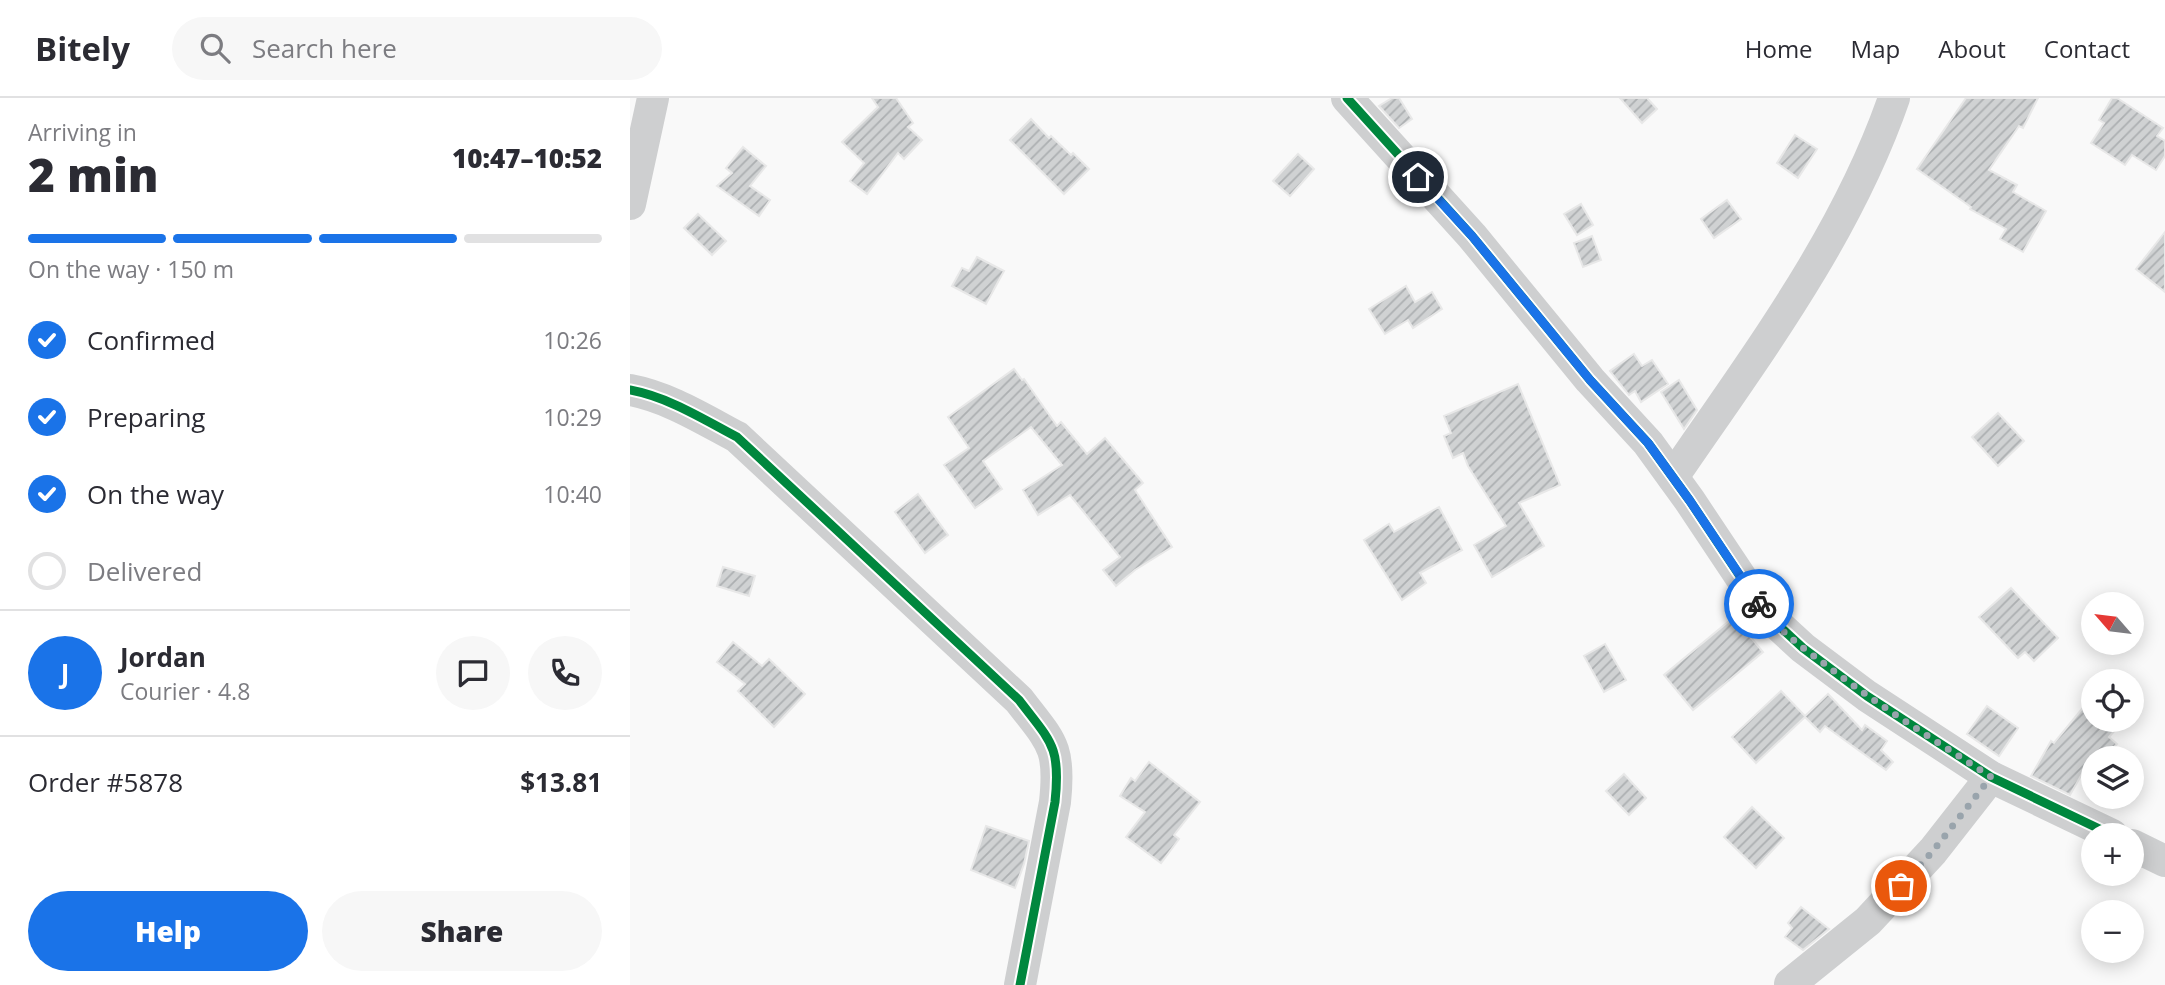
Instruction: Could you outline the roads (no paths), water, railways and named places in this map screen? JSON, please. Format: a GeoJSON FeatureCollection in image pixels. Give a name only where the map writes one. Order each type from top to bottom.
{"type":"FeatureCollection","features":[{"type":"Feature","properties":{"kind":"street"},"geometry":{"type":"LineString","coordinates":[[630,204],[653,98]]}},
{"type":"Feature","properties":{"kind":"street"},"geometry":{"type":"LineString","coordinates":[[1347,98],[1472,236],[1590,380],[1648,443],[1764,612],[1803,648],[1867,696],[1991,777],[2087,823]]}},
{"type":"Feature","properties":{"kind":"street"},"geometry":{"type":"LineString","coordinates":[[1672,477],[1783,316],[1853,196],[1894,98]]}},
{"type":"Feature","properties":{"kind":"street"},"geometry":{"type":"LineString","coordinates":[[630,390],[646,393],[690,412],[737,437],[1019,700],[1053,744],[1058,772],[1055,802],[1020,985]]}},
{"type":"Feature","properties":{"kind":"street"},"geometry":{"type":"LineString","coordinates":[[1790,984],[1868,921],[1933,851],[1991,777]]}},
{"type":"Feature","properties":{"kind":"street"},"geometry":{"type":"LineString","coordinates":[[2144,851],[2165,861]]}}]}
